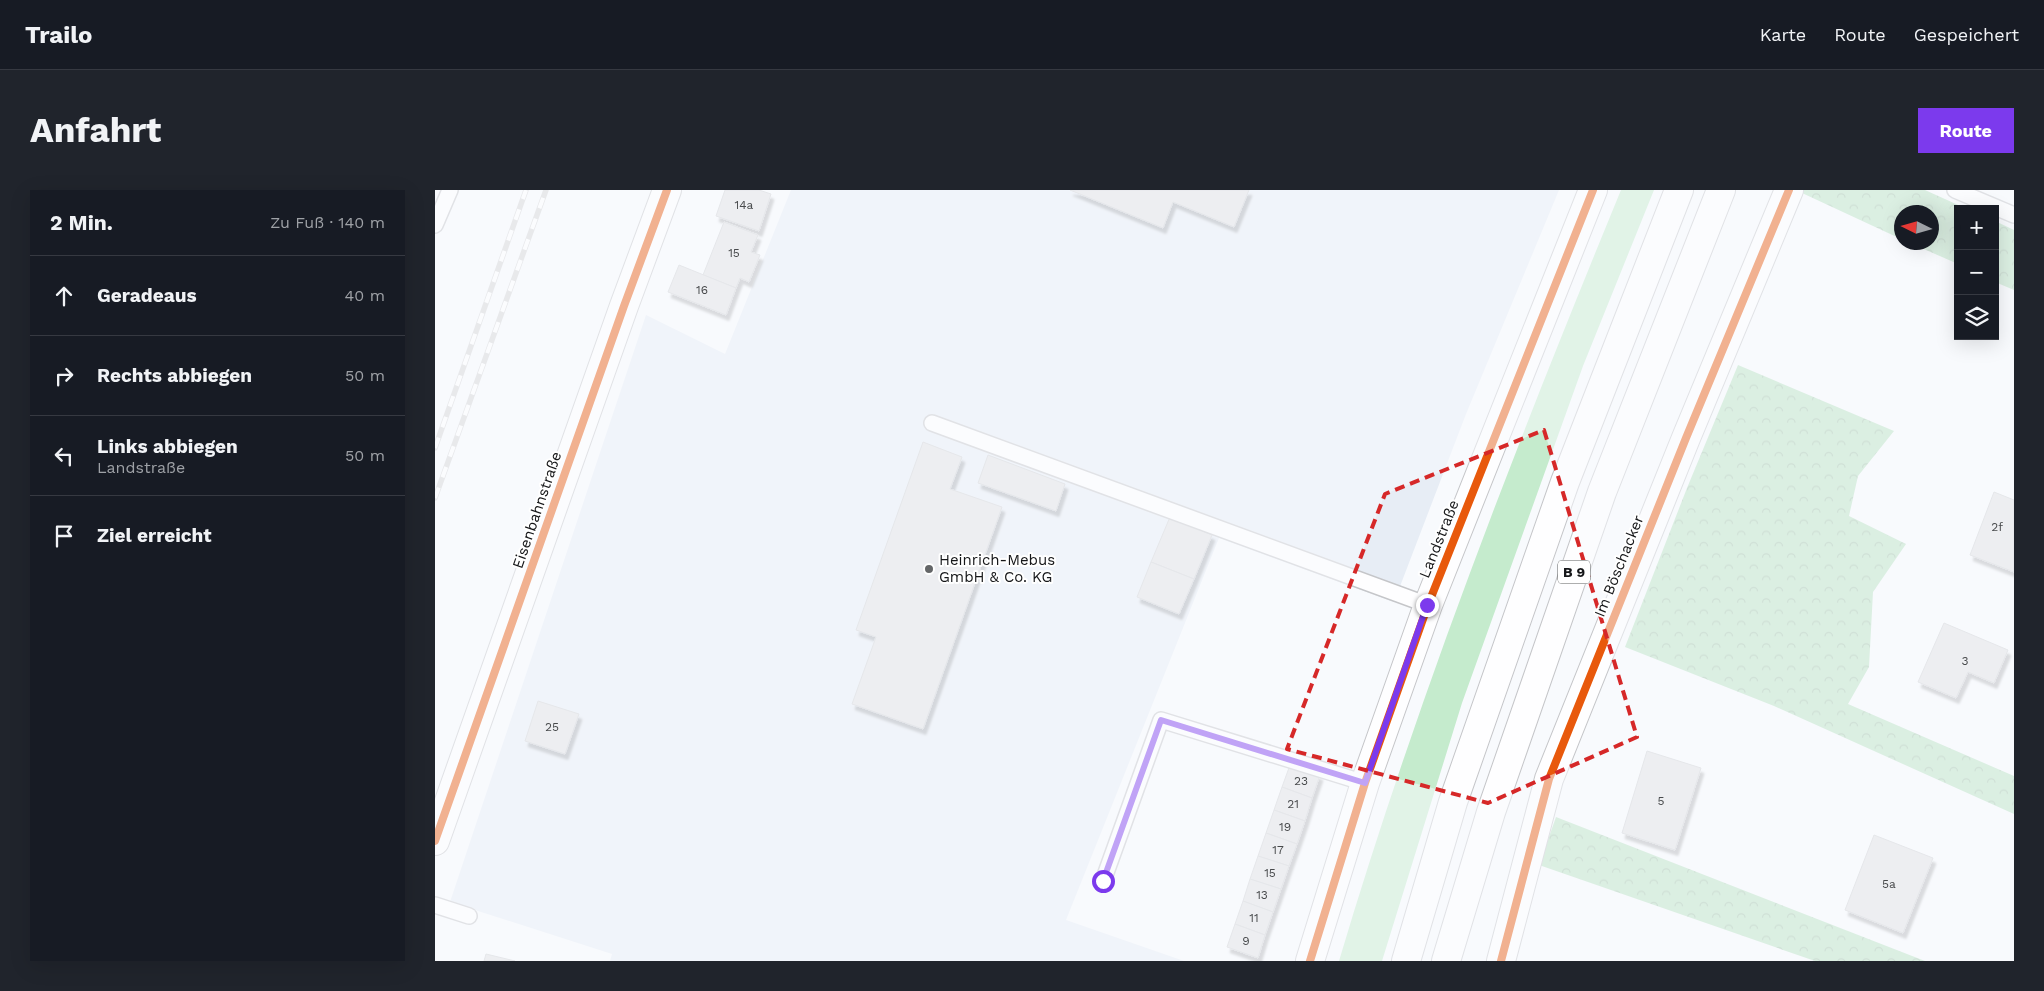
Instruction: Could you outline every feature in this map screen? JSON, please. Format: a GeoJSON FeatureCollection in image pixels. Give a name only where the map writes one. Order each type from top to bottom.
{"type":"FeatureCollection","features":[{"type":"Feature","properties":{"kind":"main road","name":"Eisenbahnstraße"},"geometry":{"type":"LineString","coordinates":[[435,840],[620,315],[667,190]]}},
{"type":"Feature","properties":{"kind":"main road","name":"Landstraße"},"geometry":{"type":"LineString","coordinates":[[1310,961],[1365,783],[1427,605],[1593,190]]}},
{"type":"Feature","properties":{"kind":"main road","name":"B 9"},"geometry":{"type":"LineString","coordinates":[[1406,961],[1453,802],[1562,491],[1679,190]]}},
{"type":"Feature","properties":{"kind":"main road","name":"B 9"},"geometry":{"type":"LineString","coordinates":[[1446,961],[1491,812],[1598,502],[1721,190]]}},
{"type":"Feature","properties":{"kind":"main road","name":"Im Böschacker"},"geometry":{"type":"LineString","coordinates":[[1501,961],[1549,779],[1685,438],[1789,190]]}},
{"type":"Feature","properties":{"kind":"lane"},"geometry":{"type":"LineString","coordinates":[[435,225],[450,190]]}},
{"type":"Feature","properties":{"kind":"lane"},"geometry":{"type":"LineString","coordinates":[[1955,190],[2014,215]]}},
{"type":"Feature","properties":{"kind":"lane"},"geometry":{"type":"LineString","coordinates":[[932,423],[1427,605]]}},
{"type":"Feature","properties":{"kind":"lane"},"geometry":{"type":"LineString","coordinates":[[1103,881],[1161,720],[1365,783]]}},
{"type":"Feature","properties":{"kind":"lane"},"geometry":{"type":"LineString","coordinates":[[435,905],[469,916]]}},
{"type":"Feature","properties":{"kind":"highlighted area"},"geometry":{"type":"Polygon","coordinates":[[[1544,430],[1637,737],[1488,803],[1287,749],[1385,494],[1544,430]]]}},
{"type":"Feature","properties":{"kind":"shaded area"},"geometry":{"type":"Polygon","coordinates":[[[791,190],[1559,190],[1466,414],[1394,602],[1219,538],[1066,920],[1184,961],[610,961],[612,954],[450,902],[646,315],[725,354],[791,190]]]}},
{"type":"Feature","properties":{"kind":"green space"},"geometry":{"type":"Polygon","coordinates":[[[1621,190],[1654,190],[1583,366],[1462,703],[1382,961],[1339,961],[1401,766],[1470,572],[1544,380],[1621,190]]]}},
{"type":"Feature","properties":{"kind":"green space"},"geometry":{"type":"Polygon","coordinates":[[[1804,190],[1925,190],[1958,205],[1954,205],[1954,262],[1926,250],[1939,250],[1939,205],[1894,205],[1894,236],[1802,193],[1804,190]]]}},
{"type":"Feature","properties":{"kind":"green space"},"geometry":{"type":"Polygon","coordinates":[[[1999,223],[2014,230],[2014,290],[1999,284],[1999,223]]]}},
{"type":"Feature","properties":{"kind":"green space"},"geometry":{"type":"Polygon","coordinates":[[[1738,365],[1894,431],[1858,476],[1849,516],[1906,544],[1873,592],[1869,667],[1848,704],[2014,776],[2014,814],[1774,706],[1625,647],[1687,488],[1738,365]]]}},
{"type":"Feature","properties":{"kind":"green space"},"geometry":{"type":"Polygon","coordinates":[[[1556,817],[1925,961],[1815,961],[1539,865],[1556,817]]]}},
{"type":"Feature","properties":{"kind":"building"},"geometry":{"type":"Polygon","coordinates":[[[725,190],[759,190],[771,194],[759,231],[716,216],[725,190]]]}},
{"type":"Feature","properties":{"kind":"building"},"geometry":{"type":"Polygon","coordinates":[[[1070,190],[1249,190],[1234,227],[1173,202],[1163,228],[1070,190]]]}},
{"type":"Feature","properties":{"kind":"building"},"geometry":{"type":"Polygon","coordinates":[[[724,222],[758,235],[751,252],[760,255],[749,282],[740,278],[736,288],[703,275],[724,222]]]}},
{"type":"Feature","properties":{"kind":"building"},"geometry":{"type":"Polygon","coordinates":[[[679,265],[736,288],[726,315],[668,292],[679,265]]]}},
{"type":"Feature","properties":{"kind":"building","name":"Heinrich-Mebus GmbH & Co. KG"},"geometry":{"type":"Polygon","coordinates":[[[923,442],[962,457],[950,489],[1002,507],[923,729],[852,704],[876,637],[856,630],[923,442]]]}},
{"type":"Feature","properties":{"kind":"building"},"geometry":{"type":"Polygon","coordinates":[[[988,455],[1065,484],[1056,511],[978,483],[988,455]]]}},
{"type":"Feature","properties":{"kind":"building"},"geometry":{"type":"Polygon","coordinates":[[[1994,492],[2014,500],[2014,572],[1970,555],[1994,492]]]}},
{"type":"Feature","properties":{"kind":"building"},"geometry":{"type":"Polygon","coordinates":[[[1170,517],[1212,535],[1194,579],[1151,562],[1170,517]]]}},
{"type":"Feature","properties":{"kind":"building"},"geometry":{"type":"Polygon","coordinates":[[[1151,562],[1194,579],[1179,614],[1137,597],[1151,562]]]}},
{"type":"Feature","properties":{"kind":"building"},"geometry":{"type":"Polygon","coordinates":[[[1944,623],[2008,650],[1994,683],[1968,672],[1956,698],[1918,682],[1944,623]]]}},
{"type":"Feature","properties":{"kind":"building"},"geometry":{"type":"Polygon","coordinates":[[[538,701],[579,714],[565,754],[525,741],[538,701]]]}},
{"type":"Feature","properties":{"kind":"building"},"geometry":{"type":"Polygon","coordinates":[[[1647,751],[1701,768],[1675,850],[1622,833],[1647,751]]]}},
{"type":"Feature","properties":{"kind":"building"},"geometry":{"type":"Polygon","coordinates":[[[1290,765],[1320,775],[1312,798],[1282,787],[1290,765]]]}},
{"type":"Feature","properties":{"kind":"building"},"geometry":{"type":"Polygon","coordinates":[[[1282,787],[1312,798],[1305,821],[1274,810],[1282,787]]]}},
{"type":"Feature","properties":{"kind":"building"},"geometry":{"type":"Polygon","coordinates":[[[1274,810],[1305,821],[1297,844],[1266,833],[1274,810]]]}},
{"type":"Feature","properties":{"kind":"building"},"geometry":{"type":"Polygon","coordinates":[[[1266,833],[1297,844],[1289,866],[1258,856],[1266,833]]]}},
{"type":"Feature","properties":{"kind":"building"},"geometry":{"type":"Polygon","coordinates":[[[1874,835],[1933,858],[1903,933],[1845,910],[1874,835]]]}},
{"type":"Feature","properties":{"kind":"building"},"geometry":{"type":"Polygon","coordinates":[[[1258,856],[1289,866],[1281,889],[1250,879],[1258,856]]]}},
{"type":"Feature","properties":{"kind":"building"},"geometry":{"type":"Polygon","coordinates":[[[1250,879],[1281,889],[1273,912],[1243,901],[1250,879]]]}},
{"type":"Feature","properties":{"kind":"building"},"geometry":{"type":"Polygon","coordinates":[[[1243,901],[1273,912],[1265,935],[1235,924],[1243,901]]]}},
{"type":"Feature","properties":{"kind":"building"},"geometry":{"type":"Polygon","coordinates":[[[1235,924],[1265,935],[1258,958],[1227,947],[1235,924]]]}},
{"type":"Feature","properties":{"kind":"building"},"geometry":{"type":"Polygon","coordinates":[[[486,954],[515,961],[484,961],[486,954]]]}},
{"type":"Feature","properties":{"kind":"railway"},"geometry":{"type":"LineString","coordinates":[[435,448],[526,190]]}},
{"type":"Feature","properties":{"kind":"railway"},"geometry":{"type":"LineString","coordinates":[[435,498],[546,190]]}},
{"type":"Feature","properties":{"kind":"cycle path"},"geometry":{"type":"LineString","coordinates":[[435,841],[624,306],[667,190]]}},
{"type":"Feature","properties":{"kind":"cycle path"},"geometry":{"type":"LineString","coordinates":[[1310,961],[1365,783],[1428,605],[1593,190]]}},
{"type":"Feature","properties":{"kind":"cycle path"},"geometry":{"type":"LineString","coordinates":[[1501,961],[1549,779],[1686,438],[1789,190]]}},
{"type":"Feature","properties":{"kind":"place","name":"Heinrich-Mebus GmbH & Co. KG"},"geometry":{"type":"Point","coordinates":[929,569]}},
{"type":"Feature","properties":{"kind":"route"},"geometry":{"type":"LineString","coordinates":[[1103,881],[1161,720],[1365,783],[1427,605]]}}]}
